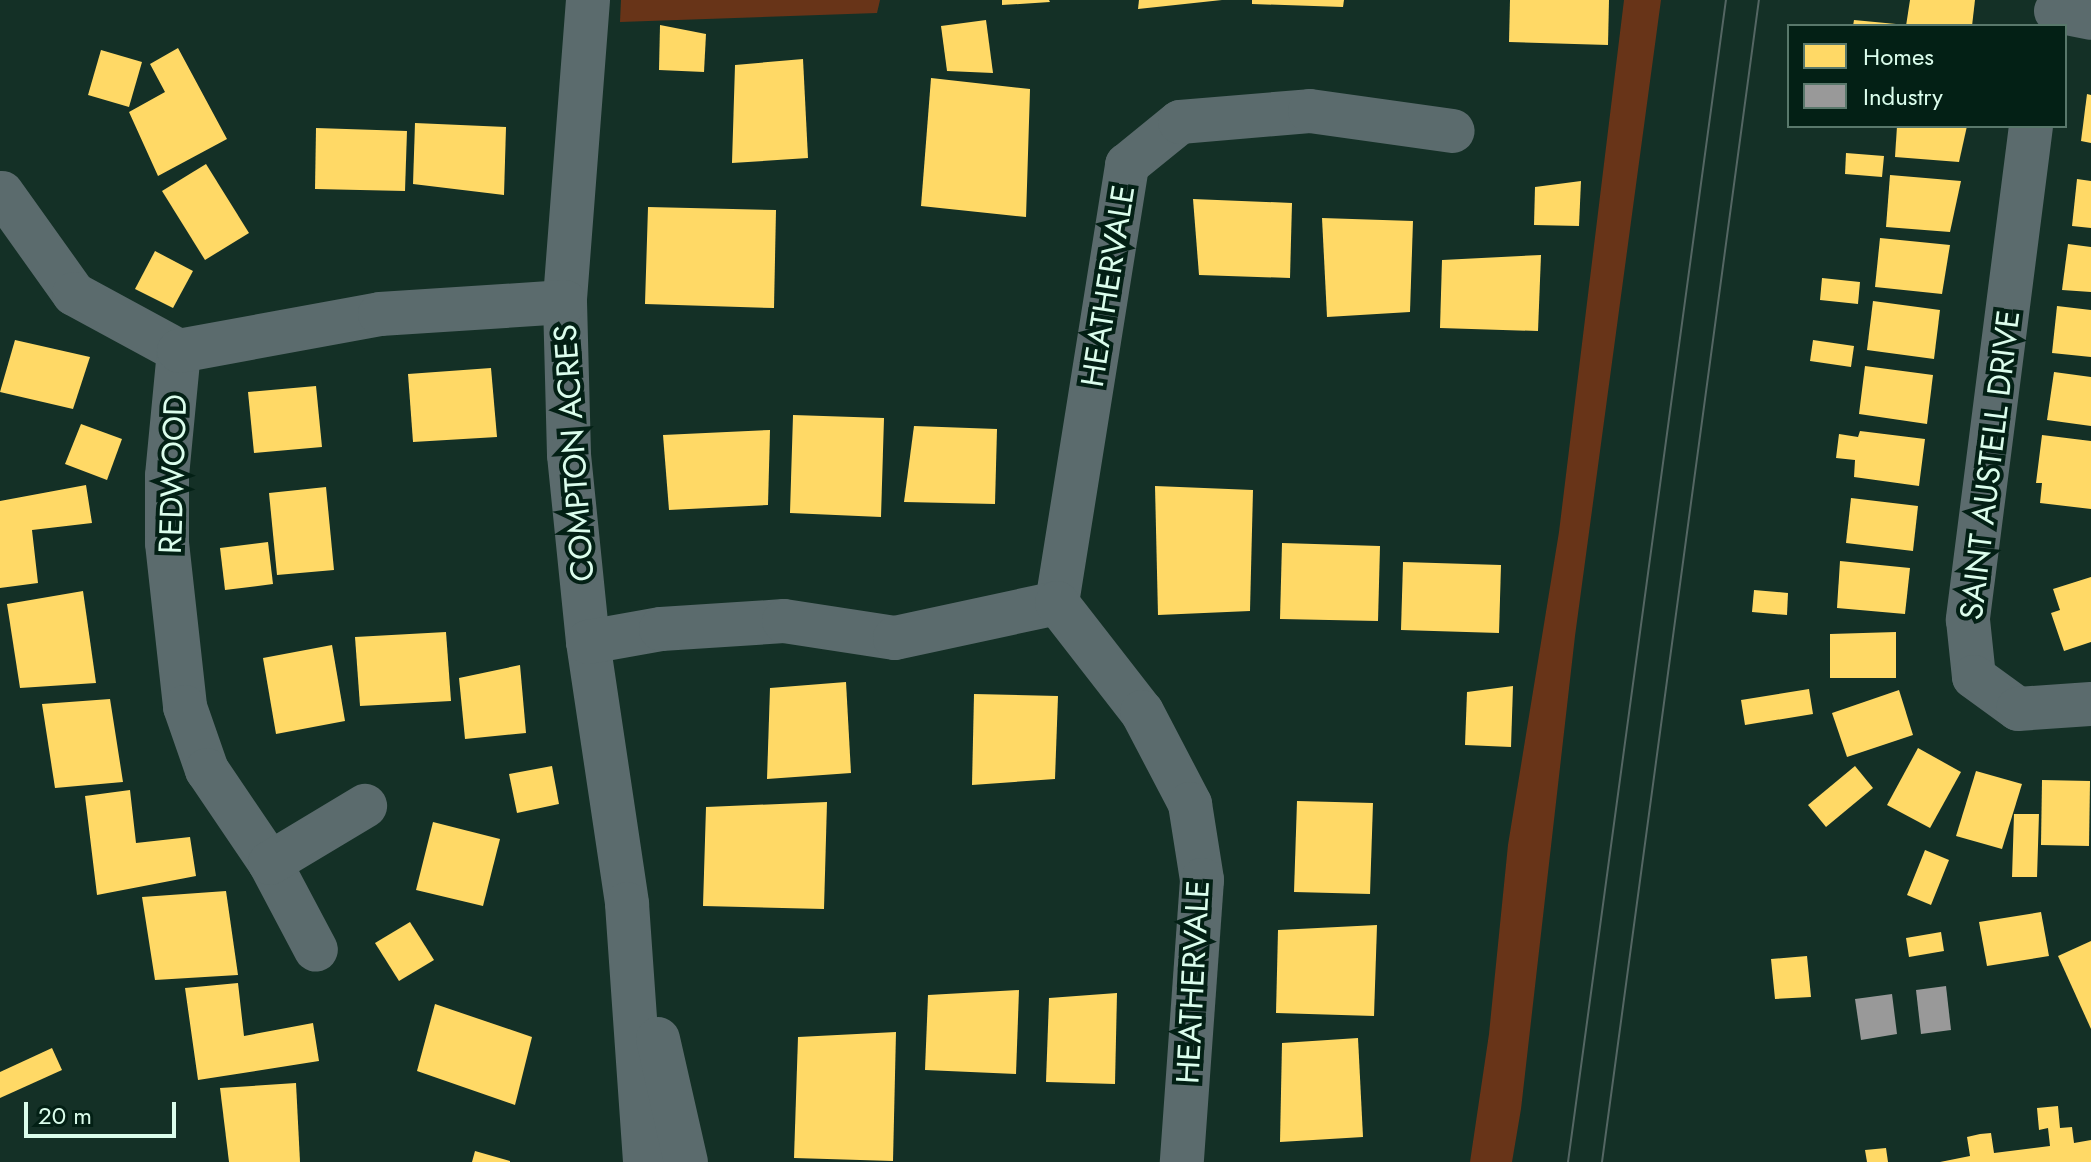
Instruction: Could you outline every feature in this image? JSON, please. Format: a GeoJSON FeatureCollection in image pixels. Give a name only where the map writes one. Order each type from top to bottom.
{"type":"FeatureCollection","features":[{"type":"Feature","properties":{"kind":"street","name":"COMPTON ACRES"},"geometry":{"type":"LineString","coordinates":[[588,0],[565,302],[569,455],[588,642],[627,904],[686,1162]]}},
{"type":"Feature","properties":{"kind":"street","name":"HEATHERVALE"},"geometry":{"type":"LineString","coordinates":[[1182,1162],[1202,880],[1190,804],[1142,712],[1057,603],[1127,165],[1180,122],[1310,111],[1453,131]]}},
{"type":"Feature","properties":{"kind":"street","name":"SAINT AUSTELL DRIVE"},"geometry":{"type":"LineString","coordinates":[[2031,128],[1968,620],[1974,677],[2018,709],[2091,704]]}},
{"type":"Feature","properties":{"kind":"street"},"geometry":{"type":"LineString","coordinates":[[2,193],[74,294],[179,351]]}},
{"type":"Feature","properties":{"kind":"street","name":"REDWOOD"},"geometry":{"type":"LineString","coordinates":[[316,950],[270,863],[207,770],[185,707],[167,543],[167,476],[179,351],[392,313],[565,302]]}},
{"type":"Feature","properties":{"kind":"street"},"geometry":{"type":"LineString","coordinates":[[588,642],[661,629],[784,621],[895,638],[1057,603]]}},
{"type":"Feature","properties":{"kind":"street"},"geometry":{"type":"LineString","coordinates":[[270,863],[365,806]]}},
{"type":"Feature","properties":{"kind":"street","name":"COMPTON ACRES"},"geometry":{"type":"LineString","coordinates":[[627,904],[645,1162]]}},
{"type":"Feature","properties":{"kind":"shaded area"},"geometry":{"type":"Polygon","coordinates":[[[621,0],[880,0],[877,13],[620,22],[621,0]]]}},
{"type":"Feature","properties":{"kind":"shaded area"},"geometry":{"type":"Polygon","coordinates":[[[1624,0],[1661,0],[1575,636],[1521,1109],[1512,1162],[1470,1162],[1489,1034],[1508,845],[1559,532],[1624,0]]]}},
{"type":"Feature","properties":{"kind":"building: Homes"},"geometry":{"type":"Polygon","coordinates":[[[1002,0],[1049,0],[1050,2],[1002,5],[1002,0]]]}},
{"type":"Feature","properties":{"kind":"building: Homes"},"geometry":{"type":"Polygon","coordinates":[[[1139,0],[1222,0],[1138,9],[1139,0]]]}},
{"type":"Feature","properties":{"kind":"building: Homes"},"geometry":{"type":"Polygon","coordinates":[[[1252,0],[1344,0],[1343,7],[1252,4],[1252,0]]]}},
{"type":"Feature","properties":{"kind":"building: Homes"},"geometry":{"type":"Polygon","coordinates":[[[1510,0],[1609,0],[1608,45],[1509,42],[1510,0]]]}},
{"type":"Feature","properties":{"kind":"building: Homes"},"geometry":{"type":"Polygon","coordinates":[[[1910,0],[1975,0],[1972,24],[1906,24],[1910,0]]]}},
{"type":"Feature","properties":{"kind":"building: Homes"},"geometry":{"type":"Polygon","coordinates":[[[986,20],[993,73],[947,71],[941,26],[986,20]]]}},
{"type":"Feature","properties":{"kind":"building: Homes"},"geometry":{"type":"Polygon","coordinates":[[[1854,20],[1896,24],[1853,24],[1854,20]]]}},
{"type":"Feature","properties":{"kind":"building: Homes"},"geometry":{"type":"Polygon","coordinates":[[[660,25],[706,34],[704,72],[659,70],[660,25]]]}},
{"type":"Feature","properties":{"kind":"building: Homes"},"geometry":{"type":"Polygon","coordinates":[[[178,48],[227,139],[158,176],[129,112],[165,92],[150,64],[178,48]]]}},
{"type":"Feature","properties":{"kind":"building: Homes"},"geometry":{"type":"Polygon","coordinates":[[[101,50],[142,62],[129,107],[88,95],[101,50]]]}},
{"type":"Feature","properties":{"kind":"building: Homes"},"geometry":{"type":"Polygon","coordinates":[[[803,59],[808,158],[732,163],[735,65],[803,59]]]}},
{"type":"Feature","properties":{"kind":"building: Homes"},"geometry":{"type":"Polygon","coordinates":[[[931,78],[1030,89],[1026,217],[921,206],[931,78]]]}},
{"type":"Feature","properties":{"kind":"building: Homes"},"geometry":{"type":"Polygon","coordinates":[[[2087,94],[2091,95],[2091,143],[2081,141],[2087,94]]]}},
{"type":"Feature","properties":{"kind":"building: Homes"},"geometry":{"type":"Polygon","coordinates":[[[415,123],[506,127],[504,195],[413,184],[415,123]]]}},
{"type":"Feature","properties":{"kind":"building: Homes"},"geometry":{"type":"Polygon","coordinates":[[[316,128],[407,131],[405,191],[315,189],[316,128]]]}},
{"type":"Feature","properties":{"kind":"building: Homes"},"geometry":{"type":"Polygon","coordinates":[[[1897,128],[1967,128],[1959,162],[1895,157],[1897,128]]]}},
{"type":"Feature","properties":{"kind":"building: Homes"},"geometry":{"type":"Polygon","coordinates":[[[1846,153],[1884,156],[1882,177],[1845,174],[1846,153]]]}},
{"type":"Feature","properties":{"kind":"building: Homes"},"geometry":{"type":"Polygon","coordinates":[[[206,164],[249,233],[205,260],[162,191],[206,164]]]}},
{"type":"Feature","properties":{"kind":"building: Homes"},"geometry":{"type":"Polygon","coordinates":[[[1890,175],[1961,181],[1950,232],[1886,227],[1890,175]]]}},
{"type":"Feature","properties":{"kind":"building: Homes"},"geometry":{"type":"Polygon","coordinates":[[[2077,179],[2091,181],[2091,228],[2072,226],[2077,179]]]}},
{"type":"Feature","properties":{"kind":"building: Homes"},"geometry":{"type":"Polygon","coordinates":[[[1581,181],[1579,226],[1534,225],[1535,187],[1581,181]]]}},
{"type":"Feature","properties":{"kind":"building: Homes"},"geometry":{"type":"Polygon","coordinates":[[[1193,199],[1292,203],[1290,278],[1199,275],[1193,199]]]}},
{"type":"Feature","properties":{"kind":"building: Homes"},"geometry":{"type":"Polygon","coordinates":[[[648,207],[776,210],[774,308],[645,304],[648,207]]]}},
{"type":"Feature","properties":{"kind":"building: Homes"},"geometry":{"type":"Polygon","coordinates":[[[1322,218],[1413,221],[1410,312],[1327,317],[1322,218]]]}},
{"type":"Feature","properties":{"kind":"building: Homes"},"geometry":{"type":"Polygon","coordinates":[[[1880,238],[1950,245],[1942,294],[1875,287],[1880,238]]]}},
{"type":"Feature","properties":{"kind":"building: Homes"},"geometry":{"type":"Polygon","coordinates":[[[2068,244],[2091,247],[2091,292],[2062,290],[2068,244]]]}},
{"type":"Feature","properties":{"kind":"building: Homes"},"geometry":{"type":"Polygon","coordinates":[[[155,251],[193,271],[173,308],[135,289],[155,251]]]}},
{"type":"Feature","properties":{"kind":"building: Homes"},"geometry":{"type":"Polygon","coordinates":[[[1541,255],[1538,331],[1440,328],[1442,260],[1541,255]]]}},
{"type":"Feature","properties":{"kind":"building: Homes"},"geometry":{"type":"Polygon","coordinates":[[[1822,278],[1860,282],[1858,304],[1820,300],[1822,278]]]}},
{"type":"Feature","properties":{"kind":"building: Homes"},"geometry":{"type":"Polygon","coordinates":[[[1873,301],[1940,310],[1934,359],[1867,350],[1873,301]]]}},
{"type":"Feature","properties":{"kind":"building: Homes"},"geometry":{"type":"Polygon","coordinates":[[[2057,306],[2091,310],[2091,357],[2052,353],[2057,306]]]}},
{"type":"Feature","properties":{"kind":"building: Homes"},"geometry":{"type":"Polygon","coordinates":[[[15,340],[90,357],[73,409],[0,392],[15,340]]]}},
{"type":"Feature","properties":{"kind":"building: Homes"},"geometry":{"type":"Polygon","coordinates":[[[1813,340],[1854,346],[1851,367],[1810,361],[1813,340]]]}},
{"type":"Feature","properties":{"kind":"building: Homes"},"geometry":{"type":"Polygon","coordinates":[[[1865,366],[1933,375],[1927,424],[1859,414],[1865,366]]]}},
{"type":"Feature","properties":{"kind":"building: Homes"},"geometry":{"type":"Polygon","coordinates":[[[491,368],[497,437],[413,442],[408,374],[491,368]]]}},
{"type":"Feature","properties":{"kind":"building: Homes"},"geometry":{"type":"Polygon","coordinates":[[[2054,372],[2091,377],[2091,426],[2047,420],[2054,372]]]}},
{"type":"Feature","properties":{"kind":"building: Homes"},"geometry":{"type":"Polygon","coordinates":[[[316,386],[322,447],[254,453],[248,392],[316,386]]]}},
{"type":"Feature","properties":{"kind":"building: Homes"},"geometry":{"type":"Polygon","coordinates":[[[793,415],[884,418],[881,517],[790,513],[793,415]]]}},
{"type":"Feature","properties":{"kind":"building: Homes"},"geometry":{"type":"Polygon","coordinates":[[[81,424],[122,439],[107,480],[65,464],[81,424]]]}},
{"type":"Feature","properties":{"kind":"building: Homes"},"geometry":{"type":"Polygon","coordinates":[[[914,426],[997,429],[995,504],[904,502],[914,426]]]}},
{"type":"Feature","properties":{"kind":"building: Homes"},"geometry":{"type":"Polygon","coordinates":[[[770,430],[768,505],[669,510],[663,435],[770,430]]]}},
{"type":"Feature","properties":{"kind":"building: Homes"},"geometry":{"type":"Polygon","coordinates":[[[1860,431],[1925,439],[1919,486],[1854,477],[1855,460],[1836,458],[1839,434],[1858,437],[1860,431]]]}},
{"type":"Feature","properties":{"kind":"building: Homes"},"geometry":{"type":"Polygon","coordinates":[[[2042,435],[2091,441],[2091,509],[2040,503],[2042,483],[2036,483],[2042,435]]]}},
{"type":"Feature","properties":{"kind":"building: Homes"},"geometry":{"type":"Polygon","coordinates":[[[86,485],[92,523],[32,530],[38,583],[0,588],[0,501],[86,485]]]}},
{"type":"Feature","properties":{"kind":"building: Homes"},"geometry":{"type":"Polygon","coordinates":[[[1155,486],[1253,490],[1250,611],[1158,615],[1155,486]]]}},
{"type":"Feature","properties":{"kind":"building: Homes"},"geometry":{"type":"Polygon","coordinates":[[[326,487],[334,570],[277,575],[269,493],[326,487]]]}},
{"type":"Feature","properties":{"kind":"building: Homes"},"geometry":{"type":"Polygon","coordinates":[[[1851,498],[1918,506],[1913,551],[1846,543],[1851,498]]]}},
{"type":"Feature","properties":{"kind":"building: Homes"},"geometry":{"type":"Polygon","coordinates":[[[268,542],[273,584],[225,590],[220,548],[268,542]]]}},
{"type":"Feature","properties":{"kind":"building: Homes"},"geometry":{"type":"Polygon","coordinates":[[[1282,543],[1380,546],[1378,621],[1280,619],[1282,543]]]}},
{"type":"Feature","properties":{"kind":"building: Homes"},"geometry":{"type":"Polygon","coordinates":[[[1840,561],[1910,568],[1905,614],[1837,608],[1840,561]]]}},
{"type":"Feature","properties":{"kind":"building: Homes"},"geometry":{"type":"Polygon","coordinates":[[[1403,562],[1501,565],[1499,633],[1401,630],[1403,562]]]}},
{"type":"Feature","properties":{"kind":"building: Homes"},"geometry":{"type":"Polygon","coordinates":[[[2091,577],[2091,642],[2064,651],[2051,613],[2060,610],[2053,589],[2091,577]]]}},
{"type":"Feature","properties":{"kind":"building: Homes"},"geometry":{"type":"Polygon","coordinates":[[[1754,590],[1788,593],[1787,615],[1752,612],[1754,590]]]}},
{"type":"Feature","properties":{"kind":"building: Homes"},"geometry":{"type":"Polygon","coordinates":[[[83,591],[96,683],[20,688],[7,604],[83,591]]]}},
{"type":"Feature","properties":{"kind":"building: Homes"},"geometry":{"type":"Polygon","coordinates":[[[446,632],[451,701],[360,706],[355,637],[446,632]]]}},
{"type":"Feature","properties":{"kind":"building: Homes"},"geometry":{"type":"Polygon","coordinates":[[[1896,632],[1896,678],[1830,678],[1830,634],[1896,632]]]}},
{"type":"Feature","properties":{"kind":"building: Homes"},"geometry":{"type":"Polygon","coordinates":[[[332,645],[345,721],[276,734],[263,658],[332,645]]]}},
{"type":"Feature","properties":{"kind":"building: Homes"},"geometry":{"type":"Polygon","coordinates":[[[520,665],[526,733],[465,739],[459,678],[520,665]]]}},
{"type":"Feature","properties":{"kind":"building: Homes"},"geometry":{"type":"Polygon","coordinates":[[[846,682],[851,773],[767,779],[770,688],[846,682]]]}},
{"type":"Feature","properties":{"kind":"building: Homes"},"geometry":{"type":"Polygon","coordinates":[[[1513,686],[1511,747],[1465,745],[1467,692],[1513,686]]]}},
{"type":"Feature","properties":{"kind":"building: Homes"},"geometry":{"type":"Polygon","coordinates":[[[1809,689],[1813,714],[1745,725],[1741,700],[1809,689]]]}},
{"type":"Feature","properties":{"kind":"building: Homes"},"geometry":{"type":"Polygon","coordinates":[[[1899,690],[1913,735],[1847,757],[1832,713],[1899,690]]]}},
{"type":"Feature","properties":{"kind":"building: Homes"},"geometry":{"type":"Polygon","coordinates":[[[974,694],[1058,696],[1055,779],[972,785],[974,694]]]}},
{"type":"Feature","properties":{"kind":"building: Homes"},"geometry":{"type":"Polygon","coordinates":[[[110,699],[123,782],[55,788],[42,704],[110,699]]]}},
{"type":"Feature","properties":{"kind":"building: Homes"},"geometry":{"type":"Polygon","coordinates":[[[1918,748],[1961,772],[1930,828],[1887,805],[1918,748]]]}},
{"type":"Feature","properties":{"kind":"building: Homes"},"geometry":{"type":"Polygon","coordinates":[[[552,766],[559,804],[517,813],[509,774],[552,766]]]}},
{"type":"Feature","properties":{"kind":"building: Homes"},"geometry":{"type":"Polygon","coordinates":[[[1855,766],[1873,788],[1826,827],[1808,805],[1855,766]]]}},
{"type":"Feature","properties":{"kind":"building: Homes"},"geometry":{"type":"Polygon","coordinates":[[[1976,771],[2022,784],[2002,849],[1956,836],[1976,771]]]}},
{"type":"Feature","properties":{"kind":"building: Homes"},"geometry":{"type":"Polygon","coordinates":[[[2042,780],[2090,781],[2089,846],[2041,845],[2042,780]]]}},
{"type":"Feature","properties":{"kind":"building: Homes"},"geometry":{"type":"Polygon","coordinates":[[[130,790],[136,843],[190,837],[196,876],[97,895],[85,796],[130,790]]]}},
{"type":"Feature","properties":{"kind":"building: Homes"},"geometry":{"type":"Polygon","coordinates":[[[1297,801],[1373,803],[1370,894],[1294,892],[1297,801]]]}},
{"type":"Feature","properties":{"kind":"building: Homes"},"geometry":{"type":"Polygon","coordinates":[[[827,802],[824,909],[703,906],[706,807],[827,802]]]}},
{"type":"Feature","properties":{"kind":"building: Homes"},"geometry":{"type":"Polygon","coordinates":[[[2014,814],[2039,814],[2037,877],[2012,877],[2014,814]]]}},
{"type":"Feature","properties":{"kind":"building: Homes"},"geometry":{"type":"Polygon","coordinates":[[[433,822],[500,839],[483,906],[416,890],[433,822]]]}},
{"type":"Feature","properties":{"kind":"building: Homes"},"geometry":{"type":"Polygon","coordinates":[[[1925,850],[1949,860],[1931,905],[1907,895],[1925,850]]]}},
{"type":"Feature","properties":{"kind":"building: Homes"},"geometry":{"type":"Polygon","coordinates":[[[226,891],[238,975],[155,980],[142,897],[226,891]]]}},
{"type":"Feature","properties":{"kind":"building: Homes"},"geometry":{"type":"Polygon","coordinates":[[[2041,912],[2049,956],[1987,966],[1979,922],[2041,912]]]}},
{"type":"Feature","properties":{"kind":"building: Homes"},"geometry":{"type":"Polygon","coordinates":[[[410,922],[434,960],[399,981],[375,943],[410,922]]]}},
{"type":"Feature","properties":{"kind":"building: Homes"},"geometry":{"type":"Polygon","coordinates":[[[1377,925],[1374,1016],[1276,1013],[1278,930],[1377,925]]]}},
{"type":"Feature","properties":{"kind":"building: Homes"},"geometry":{"type":"Polygon","coordinates":[[[1941,932],[1944,951],[1909,957],[1906,938],[1941,932]]]}},
{"type":"Feature","properties":{"kind":"building: Homes"},"geometry":{"type":"Polygon","coordinates":[[[2091,941],[2091,1029],[2058,956],[2091,941]]]}},
{"type":"Feature","properties":{"kind":"building: Homes"},"geometry":{"type":"Polygon","coordinates":[[[1807,956],[1811,997],[1775,999],[1771,959],[1807,956]]]}},
{"type":"Feature","properties":{"kind":"building: Homes"},"geometry":{"type":"Polygon","coordinates":[[[238,983],[244,1036],[313,1023],[319,1061],[198,1080],[185,988],[238,983]]]}},
{"type":"Feature","properties":{"kind":"building: Homes"},"geometry":{"type":"Polygon","coordinates":[[[1019,990],[1016,1074],[925,1070],[928,995],[1019,990]]]}},
{"type":"Feature","properties":{"kind":"building: Homes"},"geometry":{"type":"Polygon","coordinates":[[[1117,993],[1115,1084],[1046,1082],[1049,998],[1117,993]]]}},
{"type":"Feature","properties":{"kind":"building: Homes"},"geometry":{"type":"Polygon","coordinates":[[[435,1004],[532,1037],[515,1105],[417,1071],[435,1004]]]}},
{"type":"Feature","properties":{"kind":"building: Homes"},"geometry":{"type":"Polygon","coordinates":[[[896,1032],[893,1161],[794,1158],[798,1037],[896,1032]]]}},
{"type":"Feature","properties":{"kind":"building: Homes"},"geometry":{"type":"Polygon","coordinates":[[[1358,1038],[1363,1137],[1280,1142],[1282,1043],[1358,1038]]]}},
{"type":"Feature","properties":{"kind":"building: Homes"},"geometry":{"type":"Polygon","coordinates":[[[52,1048],[62,1070],[0,1098],[0,1072],[52,1048]]]}},
{"type":"Feature","properties":{"kind":"building: Homes"},"geometry":{"type":"Polygon","coordinates":[[[296,1083],[300,1162],[229,1162],[220,1088],[296,1083]]]}},
{"type":"Feature","properties":{"kind":"building: Homes"},"geometry":{"type":"Polygon","coordinates":[[[2058,1106],[2060,1128],[2072,1127],[2074,1143],[2091,1140],[2091,1162],[1940,1162],[1970,1156],[1967,1137],[1980,1134],[1991,1133],[1994,1153],[2050,1146],[2048,1128],[2039,1130],[2037,1108],[2058,1106]]]}},
{"type":"Feature","properties":{"kind":"building: Homes"},"geometry":{"type":"Polygon","coordinates":[[[1886,1148],[1888,1162],[1867,1162],[1865,1150],[1886,1148]]]}},
{"type":"Feature","properties":{"kind":"building: Homes"},"geometry":{"type":"Polygon","coordinates":[[[475,1151],[510,1161],[510,1162],[472,1162],[475,1151]]]}},
{"type":"Feature","properties":{"kind":"building: Industry"},"geometry":{"type":"Polygon","coordinates":[[[1946,986],[1951,1030],[1921,1034],[1916,990],[1946,986]]]}},
{"type":"Feature","properties":{"kind":"building: Industry"},"geometry":{"type":"Polygon","coordinates":[[[1892,994],[1897,1034],[1861,1040],[1855,999],[1892,994]]]}},
{"type":"Feature","properties":{"kind":"tram line"},"geometry":{"type":"LineString","coordinates":[[1568,1162],[1726,0]]}},
{"type":"Feature","properties":{"kind":"tram line"},"geometry":{"type":"LineString","coordinates":[[1602,1162],[1759,0]]}}]}
